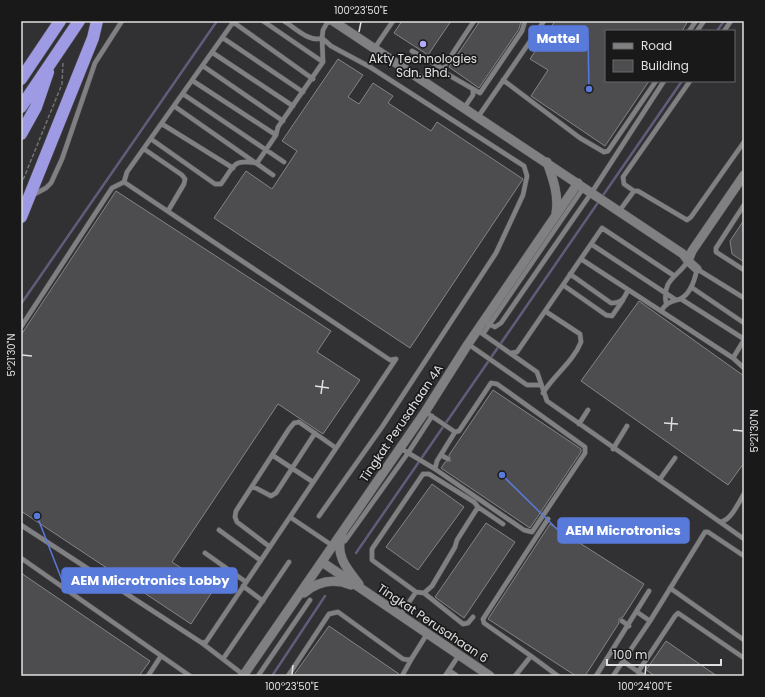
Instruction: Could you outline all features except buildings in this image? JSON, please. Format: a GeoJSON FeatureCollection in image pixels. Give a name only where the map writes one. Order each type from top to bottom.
{"type":"FeatureCollection","features":[{"type":"Feature","properties":{"kind":"highway"},"geometry":{"type":"LineString","coordinates":[[21,79],[60,21]]}},
{"type":"Feature","properties":{"kind":"highway"},"geometry":{"type":"LineString","coordinates":[[21,107],[79,21]]}},
{"type":"Feature","properties":{"kind":"highway"},"geometry":{"type":"LineString","coordinates":[[21,216],[93,38],[97,21]]}},
{"type":"Feature","properties":{"kind":"highway"},"geometry":{"type":"LineString","coordinates":[[21,134],[41,95],[51,61]]}},
{"type":"Feature","properties":{"kind":"street"},"geometry":{"type":"LineString","coordinates":[[333,21],[620,210],[683,254],[697,269]]}},
{"type":"Feature","properties":{"kind":"street"},"geometry":{"type":"LineString","coordinates":[[547,162],[556,187],[557,201],[556,213],[548,224]]}},
{"type":"Feature","properties":{"kind":"street"},"geometry":{"type":"LineString","coordinates":[[688,261],[692,252],[744,175]]}},
{"type":"Feature","properties":{"kind":"street","name":"Tingkat Perusahaan 4A"},"geometry":{"type":"LineString","coordinates":[[244,676],[333,546],[404,451],[428,414],[468,344],[480,332],[486,323],[548,224],[581,185]]}},
{"type":"Feature","properties":{"kind":"street","name":"Tingkat Perusahaan 6"},"geometry":{"type":"LineString","coordinates":[[350,525],[340,540],[340,553],[345,567],[363,590]]}},
{"type":"Feature","properties":{"kind":"street","name":"Tingkat Perusahaan 6"},"geometry":{"type":"LineString","coordinates":[[322,562],[490,676]]}},
{"type":"Feature","properties":{"kind":"street","name":"Tingkat Perusahaan 6"},"geometry":{"type":"LineString","coordinates":[[292,605],[312,586],[324,582],[336,581],[346,583],[363,590]]}},
{"type":"Feature","properties":{"kind":"lane"},"geometry":{"type":"LineString","coordinates":[[30,196],[46,188],[51,183],[62,159],[95,63],[122,21]]}},
{"type":"Feature","properties":{"kind":"lane"},"geometry":{"type":"LineString","coordinates":[[263,21],[323,62]]}},
{"type":"Feature","properties":{"kind":"lane"},"geometry":{"type":"LineString","coordinates":[[284,21],[311,39],[316,40],[322,38]]}},
{"type":"Feature","properties":{"kind":"lane"},"geometry":{"type":"LineString","coordinates":[[257,163],[276,135],[283,121],[323,62],[322,38],[327,23],[333,21]]}},
{"type":"Feature","properties":{"kind":"lane"},"geometry":{"type":"LineString","coordinates":[[374,48],[393,21]]}},
{"type":"Feature","properties":{"kind":"lane"},"geometry":{"type":"LineString","coordinates":[[445,70],[445,65],[474,21]]}},
{"type":"Feature","properties":{"kind":"lane"},"geometry":{"type":"LineString","coordinates":[[412,51],[480,93],[522,31],[525,21]]}},
{"type":"Feature","properties":{"kind":"lane"},"geometry":{"type":"LineString","coordinates":[[478,117],[544,21]]}},
{"type":"Feature","properties":{"kind":"lane"},"geometry":{"type":"LineString","coordinates":[[690,30],[696,21]]}},
{"type":"Feature","properties":{"kind":"lane"},"geometry":{"type":"LineString","coordinates":[[698,30],[704,21]]}},
{"type":"Feature","properties":{"kind":"lane"},"geometry":{"type":"LineString","coordinates":[[725,30],[731,21]]}},
{"type":"Feature","properties":{"kind":"lane"},"geometry":{"type":"LineString","coordinates":[[21,326],[112,188],[124,182],[128,172],[213,53],[233,22],[313,78]]}},
{"type":"Feature","properties":{"kind":"lane"},"geometry":{"type":"LineString","coordinates":[[223,38],[303,92]]}},
{"type":"Feature","properties":{"kind":"lane"},"geometry":{"type":"LineString","coordinates":[[319,516],[382,427],[496,254],[523,195],[526,176],[524,166],[370,67],[331,46],[322,38]]}},
{"type":"Feature","properties":{"kind":"lane"},"geometry":{"type":"LineString","coordinates":[[213,53],[293,106]]}},
{"type":"Feature","properties":{"kind":"lane"},"geometry":{"type":"LineString","coordinates":[[203,66],[283,121]]}},
{"type":"Feature","properties":{"kind":"lane"},"geometry":{"type":"LineString","coordinates":[[503,80],[580,138],[604,152],[608,151],[655,82]]}},
{"type":"Feature","properties":{"kind":"lane"},"geometry":{"type":"LineString","coordinates":[[193,81],[276,135]]}},
{"type":"Feature","properties":{"kind":"lane"},"geometry":{"type":"LineString","coordinates":[[581,185],[486,323],[495,326],[501,323],[592,192],[663,82]]}},
{"type":"Feature","properties":{"kind":"lane"},"geometry":{"type":"LineString","coordinates":[[689,82],[623,177],[624,184],[687,220],[691,217],[744,142]]}},
{"type":"Feature","properties":{"kind":"lane"},"geometry":{"type":"LineString","coordinates":[[464,108],[473,95],[473,90]]}},
{"type":"Feature","properties":{"kind":"lane"},"geometry":{"type":"LineString","coordinates":[[183,94],[284,162]]}},
{"type":"Feature","properties":{"kind":"lane"},"geometry":{"type":"LineString","coordinates":[[174,106],[273,175]]}},
{"type":"Feature","properties":{"kind":"lane"},"geometry":{"type":"LineString","coordinates":[[162,124],[233,168]]}},
{"type":"Feature","properties":{"kind":"lane"},"geometry":{"type":"LineString","coordinates":[[151,139],[215,184],[221,184],[236,163],[242,160],[257,163]]}},
{"type":"Feature","properties":{"kind":"lane"},"geometry":{"type":"LineString","coordinates":[[144,149],[182,174],[185,179],[184,184],[168,211]]}},
{"type":"Feature","properties":{"kind":"lane"},"geometry":{"type":"LineString","coordinates":[[124,182],[390,360],[396,358],[260,560],[210,638],[202,643]]}},
{"type":"Feature","properties":{"kind":"lane"},"geometry":{"type":"LineString","coordinates":[[620,210],[634,191]]}},
{"type":"Feature","properties":{"kind":"lane"},"geometry":{"type":"LineString","coordinates":[[744,205],[716,248],[716,252],[744,270]]}},
{"type":"Feature","properties":{"kind":"lane"},"geometry":{"type":"LineString","coordinates":[[511,353],[517,352],[602,228],[673,275]]}},
{"type":"Feature","properties":{"kind":"lane"},"geometry":{"type":"LineString","coordinates":[[591,244],[665,294],[679,299],[744,340],[733,358]]}},
{"type":"Feature","properties":{"kind":"lane"},"geometry":{"type":"LineString","coordinates":[[581,258],[733,358],[744,368]]}},
{"type":"Feature","properties":{"kind":"lane"},"geometry":{"type":"LineString","coordinates":[[666,303],[665,294],[673,275],[688,261]]}},
{"type":"Feature","properties":{"kind":"lane"},"geometry":{"type":"LineString","coordinates":[[661,310],[666,303],[679,299],[691,286],[697,269],[744,298]]}},
{"type":"Feature","properties":{"kind":"lane"},"geometry":{"type":"LineString","coordinates":[[570,274],[611,303],[619,303],[623,300]]}},
{"type":"Feature","properties":{"kind":"lane"},"geometry":{"type":"LineString","coordinates":[[563,285],[606,315],[612,316],[628,290]]}},
{"type":"Feature","properties":{"kind":"lane"},"geometry":{"type":"LineString","coordinates":[[691,286],[744,323]]}},
{"type":"Feature","properties":{"kind":"lane"},"geometry":{"type":"LineString","coordinates":[[543,393],[550,382],[569,361],[582,342],[580,334],[545,311]]}},
{"type":"Feature","properties":{"kind":"lane"},"geometry":{"type":"LineString","coordinates":[[480,332],[537,372],[540,385],[547,401],[744,539]]}},
{"type":"Feature","properties":{"kind":"lane"},"geometry":{"type":"LineString","coordinates":[[468,344],[527,384],[540,385]]}},
{"type":"Feature","properties":{"kind":"lane"},"geometry":{"type":"LineString","coordinates":[[404,451],[426,463],[524,530],[532,532],[585,453],[585,447],[497,384],[491,383],[459,430],[455,432],[441,455],[435,469]]}},
{"type":"Feature","properties":{"kind":"lane"},"geometry":{"type":"LineString","coordinates":[[578,424],[588,410]]}},
{"type":"Feature","properties":{"kind":"lane"},"geometry":{"type":"LineString","coordinates":[[428,414],[455,432]]}},
{"type":"Feature","properties":{"kind":"lane"},"geometry":{"type":"LineString","coordinates":[[270,547],[237,522],[235,516],[236,511],[272,455],[294,423],[299,422],[336,448]]}},
{"type":"Feature","properties":{"kind":"lane"},"geometry":{"type":"LineString","coordinates":[[614,449],[627,426]]}},
{"type":"Feature","properties":{"kind":"lane"},"geometry":{"type":"LineString","coordinates":[[252,486],[271,496],[276,492],[315,433]]}},
{"type":"Feature","properties":{"kind":"lane"},"geometry":{"type":"LineString","coordinates":[[272,455],[313,482]]}},
{"type":"Feature","properties":{"kind":"lane"},"geometry":{"type":"LineString","coordinates":[[441,455],[448,459]]}},
{"type":"Feature","properties":{"kind":"lane"},"geometry":{"type":"LineString","coordinates":[[660,479],[675,458]]}},
{"type":"Feature","properties":{"kind":"lane"},"geometry":{"type":"LineString","coordinates":[[473,618],[468,623],[463,624],[424,593],[416,592],[372,560],[372,549],[423,474],[429,474],[474,502],[478,507],[503,524]]}},
{"type":"Feature","properties":{"kind":"lane"},"geometry":{"type":"LineString","coordinates":[[720,522],[728,518],[744,494]]}},
{"type":"Feature","properties":{"kind":"lane"},"geometry":{"type":"LineString","coordinates":[[424,593],[432,586],[455,547],[457,540],[478,507]]}},
{"type":"Feature","properties":{"kind":"lane"},"geometry":{"type":"LineString","coordinates":[[290,517],[333,546]]}},
{"type":"Feature","properties":{"kind":"lane"},"geometry":{"type":"LineString","coordinates":[[548,519],[483,619],[484,623],[558,676]]}},
{"type":"Feature","properties":{"kind":"lane"},"geometry":{"type":"LineString","coordinates":[[21,525],[202,643],[244,676]]}},
{"type":"Feature","properties":{"kind":"lane"},"geometry":{"type":"LineString","coordinates":[[345,541],[350,525]]}},
{"type":"Feature","properties":{"kind":"lane"},"geometry":{"type":"LineString","coordinates":[[219,530],[260,560]]}},
{"type":"Feature","properties":{"kind":"lane"},"geometry":{"type":"LineString","coordinates":[[613,676],[650,621],[705,532],[708,532],[744,556]]}},
{"type":"Feature","properties":{"kind":"lane"},"geometry":{"type":"LineString","coordinates":[[205,553],[246,582]]}},
{"type":"Feature","properties":{"kind":"lane"},"geometry":{"type":"LineString","coordinates":[[21,558],[190,676]]}},
{"type":"Feature","properties":{"kind":"lane"},"geometry":{"type":"LineString","coordinates":[[223,659],[289,562]]}},
{"type":"Feature","properties":{"kind":"lane"},"geometry":{"type":"LineString","coordinates":[[243,586],[263,601]]}},
{"type":"Feature","properties":{"kind":"lane"},"geometry":{"type":"LineString","coordinates":[[670,588],[744,640]]}},
{"type":"Feature","properties":{"kind":"lane"},"geometry":{"type":"LineString","coordinates":[[596,676],[629,626],[649,591]]}},
{"type":"Feature","properties":{"kind":"lane"},"geometry":{"type":"LineString","coordinates":[[400,615],[416,592]]}},
{"type":"Feature","properties":{"kind":"lane"},"geometry":{"type":"LineString","coordinates":[[258,676],[310,600]]}},
{"type":"Feature","properties":{"kind":"lane"},"geometry":{"type":"LineString","coordinates":[[288,676],[329,614],[334,612],[338,612],[403,659],[409,660],[412,658]]}},
{"type":"Feature","properties":{"kind":"lane"},"geometry":{"type":"LineString","coordinates":[[637,612],[650,621]]}},
{"type":"Feature","properties":{"kind":"lane"},"geometry":{"type":"LineString","coordinates":[[638,672],[678,613],[744,658]]}},
{"type":"Feature","properties":{"kind":"lane"},"geometry":{"type":"LineString","coordinates":[[622,621],[629,626]]}},
{"type":"Feature","properties":{"kind":"lane"},"geometry":{"type":"LineString","coordinates":[[280,623],[290,630]]}},
{"type":"Feature","properties":{"kind":"lane"},"geometry":{"type":"LineString","coordinates":[[402,676],[427,634]]}},
{"type":"Feature","properties":{"kind":"lane"},"geometry":{"type":"LineString","coordinates":[[445,676],[459,655]]}},
{"type":"Feature","properties":{"kind":"lane"},"geometry":{"type":"LineString","coordinates":[[148,676],[161,656]]}},
{"type":"Feature","properties":{"kind":"lane"},"geometry":{"type":"LineString","coordinates":[[515,676],[531,656]]}},
{"type":"Feature","properties":{"kind":"lane"},"geometry":{"type":"LineString","coordinates":[[623,661],[644,676]]}},
{"type":"Feature","properties":{"kind":"lane"},"geometry":{"type":"LineString","coordinates":[[449,670],[457,676]]}},
{"type":"Feature","properties":{"kind":"path"},"geometry":{"type":"LineString","coordinates":[[21,185],[62,84],[63,61],[60,49]]}},
{"type":"Feature","properties":{"kind":"waterway"},"geometry":{"type":"LineString","coordinates":[[21,304],[217,21]]}},
{"type":"Feature","properties":{"kind":"waterway"},"geometry":{"type":"LineString","coordinates":[[718,30],[724,21]]}},
{"type":"Feature","properties":{"kind":"waterway"},"geometry":{"type":"LineString","coordinates":[[356,553],[681,82]]}},
{"type":"Feature","properties":{"kind":"waterway"},"geometry":{"type":"LineString","coordinates":[[272,676],[325,596]]}},
{"type":"Feature","properties":{"kind":"place","name":"Akty Technologies Sdn. Bhd."},"geometry":{"type":"Point","coordinates":[423,44]}},
{"type":"Feature","properties":{"kind":"place","name":"Mattel"},"geometry":{"type":"Point","coordinates":[589,89]}},
{"type":"Feature","properties":{"kind":"place","name":"AEM Microtronics"},"geometry":{"type":"Point","coordinates":[502,475]}},
{"type":"Feature","properties":{"kind":"place","name":"AEM Microtronics Lobby"},"geometry":{"type":"Point","coordinates":[37,516]}}]}
